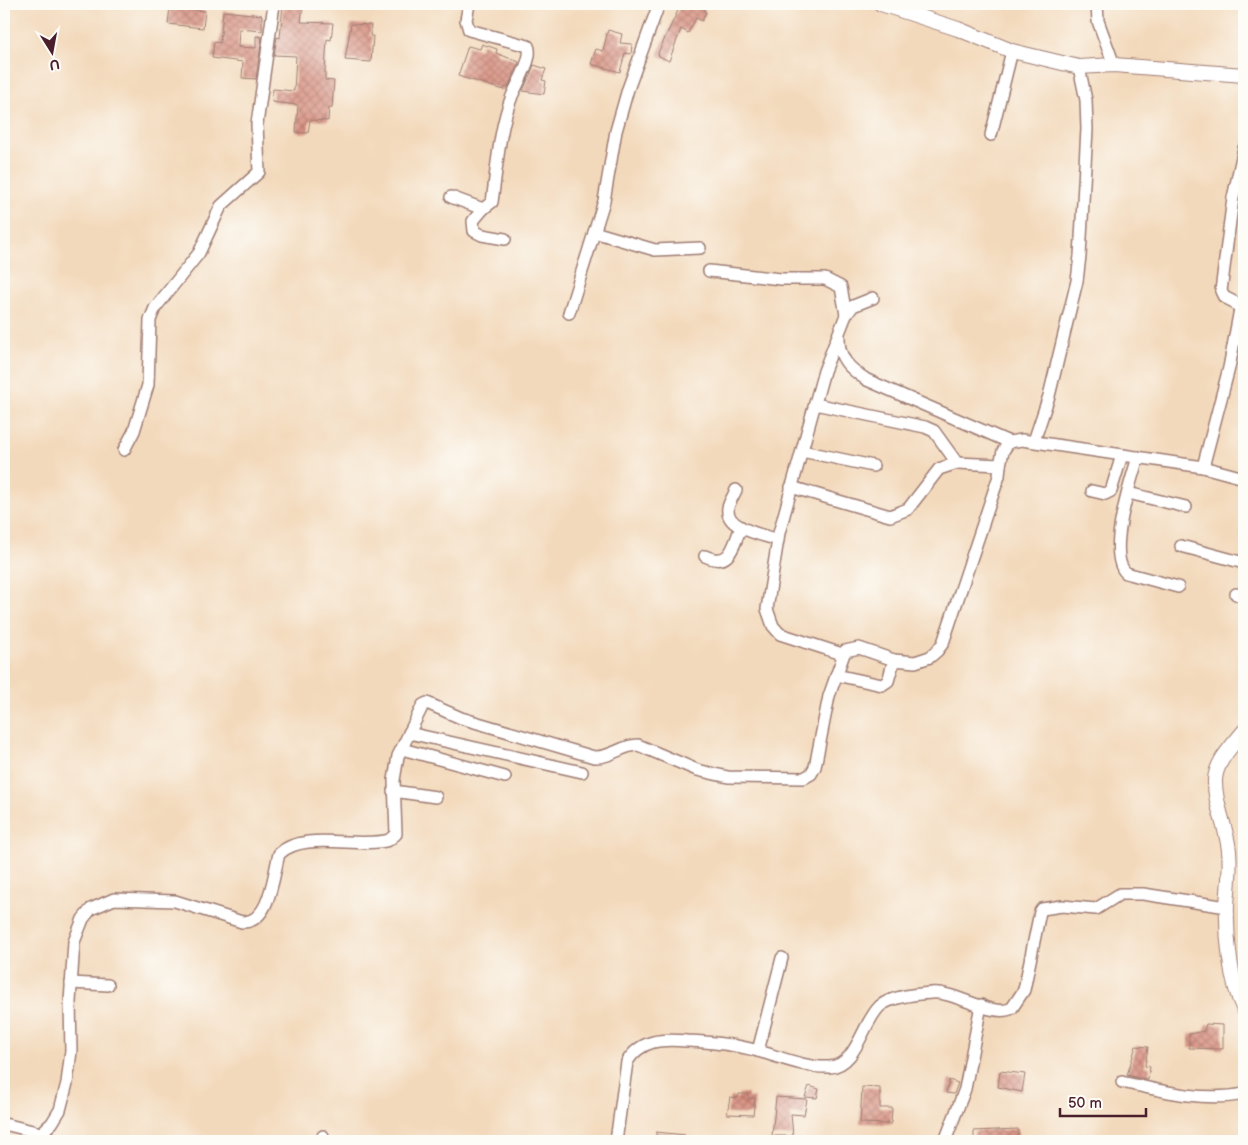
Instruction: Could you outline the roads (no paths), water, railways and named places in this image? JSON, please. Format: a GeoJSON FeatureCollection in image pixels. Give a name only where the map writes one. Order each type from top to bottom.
{"type":"FeatureCollection","features":[{"type":"Feature","properties":{"kind":"street"},"geometry":{"type":"LineString","coordinates":[[124,450],[134,431],[148,385],[150,320],[155,308],[199,253],[221,206],[259,172],[257,124],[274,4]]}},
{"type":"Feature","properties":{"kind":"street"},"geometry":{"type":"LineString","coordinates":[[469,4],[466,20],[469,30],[528,46],[530,50],[511,98],[500,143],[492,202],[473,221],[474,231],[482,235],[505,239]]}},
{"type":"Feature","properties":{"kind":"street"},"geometry":{"type":"LineString","coordinates":[[569,313],[604,202],[618,123],[660,4]]}},
{"type":"Feature","properties":{"kind":"street"},"geometry":{"type":"LineString","coordinates":[[881,4],[958,29],[1012,51],[1079,67],[1114,65],[1244,75]]}},
{"type":"Feature","properties":{"kind":"street"},"geometry":{"type":"LineString","coordinates":[[1097,4],[1098,21],[1114,65]]}},
{"type":"Feature","properties":{"kind":"street"},"geometry":{"type":"LineString","coordinates":[[991,135],[1012,51]]}},
{"type":"Feature","properties":{"kind":"street"},"geometry":{"type":"LineString","coordinates":[[1034,441],[1049,396],[1077,281],[1080,256],[1086,119],[1086,100],[1079,67]]}},
{"type":"Feature","properties":{"kind":"street"},"geometry":{"type":"LineString","coordinates":[[1203,467],[1229,368],[1240,310],[1234,302],[1224,297],[1221,291],[1233,198],[1244,148]]}},
{"type":"Feature","properties":{"kind":"street"},"geometry":{"type":"LineString","coordinates":[[452,197],[484,209]]}},
{"type":"Feature","properties":{"kind":"street"},"geometry":{"type":"LineString","coordinates":[[594,232],[655,250],[700,248]]}},
{"type":"Feature","properties":{"kind":"street"},"geometry":{"type":"LineString","coordinates":[[709,272],[781,279],[825,279],[841,287],[846,315]]}},
{"type":"Feature","properties":{"kind":"street"},"geometry":{"type":"LineString","coordinates":[[842,654],[780,634],[773,626],[767,609],[778,540],[824,371],[846,315],[853,306],[873,298]]}},
{"type":"Feature","properties":{"kind":"street"},"geometry":{"type":"LineString","coordinates":[[839,336],[838,346],[843,359],[851,370],[867,380],[1009,442],[1034,441],[1203,467],[1244,478]]}},
{"type":"Feature","properties":{"kind":"street"},"geometry":{"type":"LineString","coordinates":[[815,404],[925,427],[934,431],[957,463]]}},
{"type":"Feature","properties":{"kind":"street"},"geometry":{"type":"LineString","coordinates":[[41,1133],[52,1123],[60,1110],[67,1084],[71,1051],[72,983],[77,933],[83,919],[91,909],[99,904],[114,900],[175,902],[242,922],[255,920],[264,909],[279,854],[284,849],[305,843],[385,841],[393,838],[396,828],[393,791],[395,772],[409,733],[423,705],[427,703],[461,718],[594,757],[604,757],[630,745],[638,745],[697,770],[728,777],[804,778],[811,774],[815,767],[829,696],[842,654],[852,648],[860,648],[894,660],[915,662],[930,657],[943,642],[999,476],[1003,450],[1009,442]]}},
{"type":"Feature","properties":{"kind":"street"},"geometry":{"type":"LineString","coordinates":[[802,451],[873,466]]}},
{"type":"Feature","properties":{"kind":"street"},"geometry":{"type":"LineString","coordinates":[[1092,491],[1105,494],[1111,491],[1122,455]]}},
{"type":"Feature","properties":{"kind":"street"},"geometry":{"type":"LineString","coordinates":[[1138,457],[1121,519],[1118,561],[1126,572],[1178,586]]}},
{"type":"Feature","properties":{"kind":"street"},"geometry":{"type":"LineString","coordinates":[[791,487],[890,516],[908,509],[939,469],[957,463],[1000,465]]}},
{"type":"Feature","properties":{"kind":"street"},"geometry":{"type":"LineString","coordinates":[[736,490],[728,507],[728,514],[736,525],[778,540]]}},
{"type":"Feature","properties":{"kind":"street"},"geometry":{"type":"LineString","coordinates":[[1128,493],[1186,507]]}},
{"type":"Feature","properties":{"kind":"street"},"geometry":{"type":"LineString","coordinates":[[706,556],[714,560],[722,560],[728,556],[742,527]]}},
{"type":"Feature","properties":{"kind":"street"},"geometry":{"type":"LineString","coordinates":[[1181,546],[1244,563]]}},
{"type":"Feature","properties":{"kind":"street"},"geometry":{"type":"LineString","coordinates":[[836,675],[882,686],[888,681],[894,660]]}},
{"type":"Feature","properties":{"kind":"street"},"geometry":{"type":"LineString","coordinates":[[1244,732],[1218,767],[1215,780],[1218,804],[1230,852],[1227,907],[1233,974],[1237,996],[1244,1010]]}},
{"type":"Feature","properties":{"kind":"street"},"geometry":{"type":"LineString","coordinates":[[409,733],[582,772]]}},
{"type":"Feature","properties":{"kind":"street"},"geometry":{"type":"LineString","coordinates":[[402,749],[505,776]]}},
{"type":"Feature","properties":{"kind":"street"},"geometry":{"type":"LineString","coordinates":[[393,791],[436,797]]}},
{"type":"Feature","properties":{"kind":"street"},"geometry":{"type":"LineString","coordinates":[[616,1141],[627,1062],[633,1052],[644,1044],[675,1040],[722,1042],[783,1059],[829,1067],[845,1061],[853,1054],[863,1029],[880,1007],[890,1000],[940,992],[981,1006],[1008,1010],[1017,1002],[1024,990],[1040,912],[1048,907],[1096,909],[1120,894],[1143,894],[1227,907]]}},
{"type":"Feature","properties":{"kind":"street"},"geometry":{"type":"LineString","coordinates":[[758,1051],[782,958]]}},
{"type":"Feature","properties":{"kind":"street"},"geometry":{"type":"LineString","coordinates":[[72,983],[108,985]]}},
{"type":"Feature","properties":{"kind":"street"},"geometry":{"type":"LineString","coordinates":[[945,1141],[965,1089],[981,1006]]}},
{"type":"Feature","properties":{"kind":"street"},"geometry":{"type":"LineString","coordinates":[[1122,1082],[1187,1095],[1244,1094]]}},
{"type":"Feature","properties":{"kind":"street"},"geometry":{"type":"LineString","coordinates":[[4,1124],[41,1133],[54,1141]]}}]}
